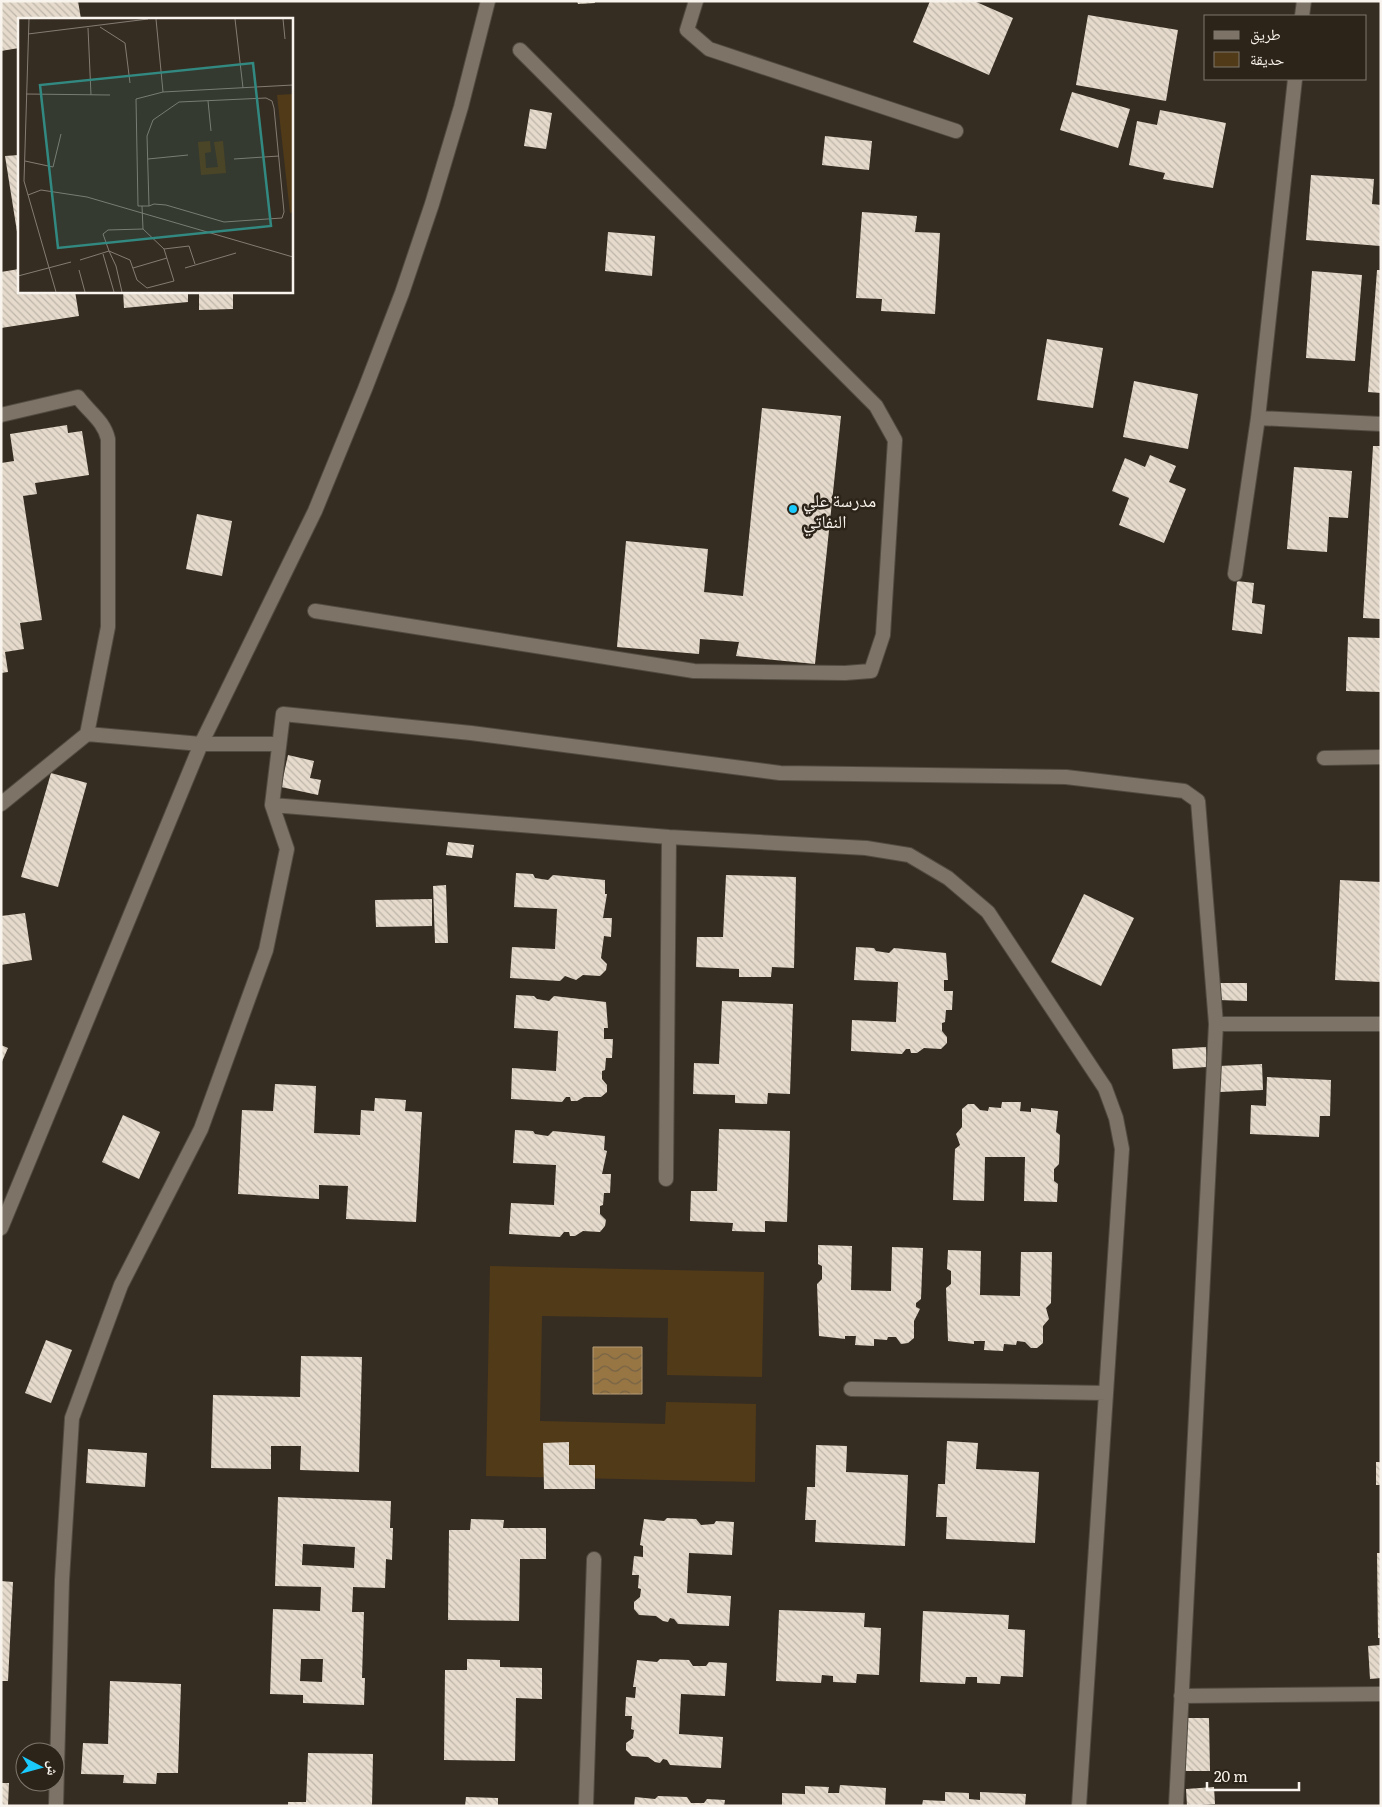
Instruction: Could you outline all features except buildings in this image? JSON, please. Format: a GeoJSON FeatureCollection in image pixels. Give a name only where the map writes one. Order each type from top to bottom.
{"type":"FeatureCollection","features":[{"type":"Feature","properties":{"kind":"street"},"geometry":{"type":"LineString","coordinates":[[1,1228],[200,744],[314,511],[365,390],[402,293],[432,204],[461,107],[488,1]]}},
{"type":"Feature","properties":{"kind":"street"},"geometry":{"type":"LineString","coordinates":[[696,1],[687,30],[709,49],[956,131]]}},
{"type":"Feature","properties":{"kind":"street"},"geometry":{"type":"LineString","coordinates":[[1302,15],[1304,1]]}},
{"type":"Feature","properties":{"kind":"street"},"geometry":{"type":"LineString","coordinates":[[316,611],[694,671],[845,673],[871,671],[884,635],[895,440],[876,406],[520,50]]}},
{"type":"Feature","properties":{"kind":"street"},"geometry":{"type":"LineString","coordinates":[[1235,574],[1258,418],[1295,80]]}},
{"type":"Feature","properties":{"kind":"street"},"geometry":{"type":"LineString","coordinates":[[1,415],[78,397],[93,416],[100,419],[106,429],[108,439],[108,627],[87,734],[1,804]]}},
{"type":"Feature","properties":{"kind":"street"},"geometry":{"type":"LineString","coordinates":[[1258,418],[1381,424]]}},
{"type":"Feature","properties":{"kind":"street"},"geometry":{"type":"LineString","coordinates":[[56,1806],[62,1580],[72,1418],[121,1285],[201,1129],[266,950],[287,849],[272,805],[283,714],[471,733],[780,773],[1066,777],[1184,791],[1198,801],[1216,1024],[1176,1806]]}},
{"type":"Feature","properties":{"kind":"street"},"geometry":{"type":"LineString","coordinates":[[87,734],[200,744],[278,744]]}},
{"type":"Feature","properties":{"kind":"street"},"geometry":{"type":"LineString","coordinates":[[1324,758],[1381,757]]}},
{"type":"Feature","properties":{"kind":"street"},"geometry":{"type":"LineString","coordinates":[[272,805],[668,837],[866,848],[909,855],[948,878],[988,912],[1105,1088],[1116,1118],[1122,1149],[1078,1806]]}},
{"type":"Feature","properties":{"kind":"street"},"geometry":{"type":"LineString","coordinates":[[666,1179],[668,837]]}},
{"type":"Feature","properties":{"kind":"street"},"geometry":{"type":"LineString","coordinates":[[1216,1024],[1381,1024]]}},
{"type":"Feature","properties":{"kind":"street"},"geometry":{"type":"LineString","coordinates":[[851,1388],[1106,1393]]}},
{"type":"Feature","properties":{"kind":"street"},"geometry":{"type":"LineString","coordinates":[[586,1806],[594,1558]]}},
{"type":"Feature","properties":{"kind":"street"},"geometry":{"type":"LineString","coordinates":[[1181,1696],[1381,1694]]}},
{"type":"Feature","properties":{"kind":"green space"},"geometry":{"type":"Polygon","coordinates":[[[490,1266],[764,1272],[762,1377],[667,1375],[668,1318],[542,1316],[540,1421],[665,1424],[666,1402],[756,1404],[755,1482],[486,1476],[490,1266]]]}},
{"type":"Feature","properties":{"kind":"water"},"geometry":{"type":"Polygon","coordinates":[[[593,1347],[642,1347],[642,1394],[593,1394],[593,1347]]]}},
{"type":"Feature","properties":{"kind":"place","name":"مدرسة علي النفاتي"},"geometry":{"type":"Point","coordinates":[793,509]}}]}
